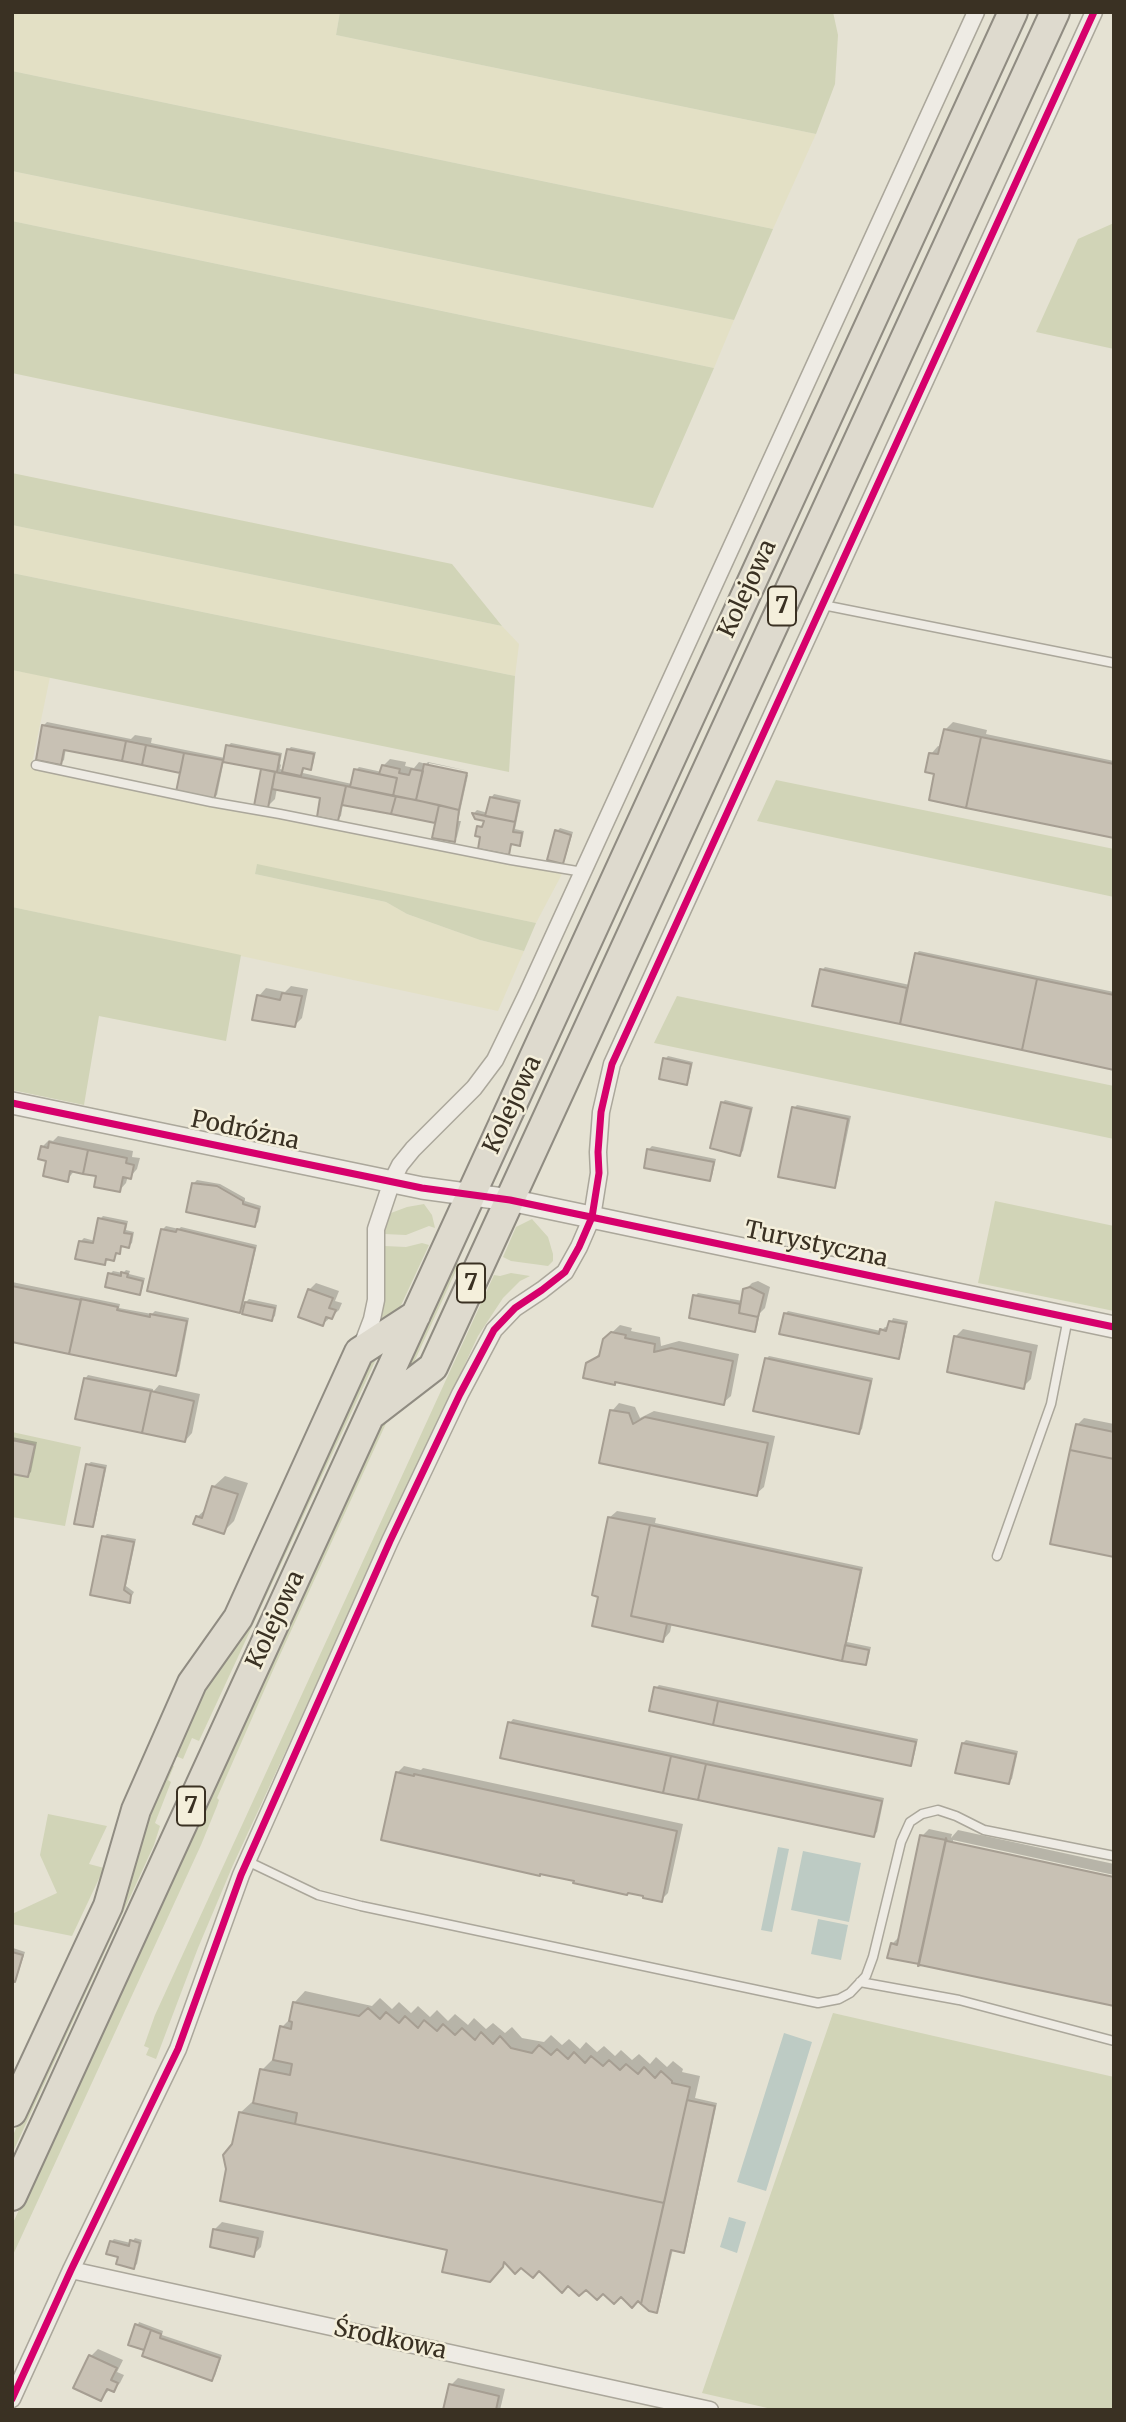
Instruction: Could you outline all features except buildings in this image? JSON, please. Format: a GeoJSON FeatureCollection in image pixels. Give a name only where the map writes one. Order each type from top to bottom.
{"type":"FeatureCollection","features":[{"type":"Feature","properties":{"kind":"highway","name":"Kolejowa"},"geometry":{"type":"LineString","coordinates":[[12,2196],[1013,12]]}},
{"type":"Feature","properties":{"kind":"highway","name":"Kolejowa"},"geometry":{"type":"LineString","coordinates":[[370,1415],[433,1367],[1055,12]]}},
{"type":"Feature","properties":{"kind":"highway"},"geometry":{"type":"LineString","coordinates":[[12,2112],[108,1906],[136,1810],[192,1683],[238,1618],[359,1352],[416,1315]]}},
{"type":"Feature","properties":{"kind":"street"},"geometry":{"type":"LineString","coordinates":[[359,1352],[372,1319],[376,1300],[376,1229],[392,1181],[413,1149],[474,1088],[495,1060],[976,12]]}},
{"type":"Feature","properties":{"kind":"street"},"geometry":{"type":"LineString","coordinates":[[12,2399],[178,2049],[247,1861],[390,1541],[483,1349],[494,1330],[515,1308],[565,1272],[579,1247],[592,1217],[599,1173],[601,1112],[612,1063],[1094,12]]}},
{"type":"Feature","properties":{"kind":"street","name":"Podróżna"},"geometry":{"type":"LineString","coordinates":[[12,1103],[392,1181],[510,1200]]}},
{"type":"Feature","properties":{"kind":"street","name":"Turystyczna"},"geometry":{"type":"LineString","coordinates":[[510,1200],[1114,1327]]}},
{"type":"Feature","properties":{"kind":"street","name":"Środkowa"},"geometry":{"type":"LineString","coordinates":[[71,2270],[710,2410]]}},
{"type":"Feature","properties":{"kind":"lane"},"geometry":{"type":"LineString","coordinates":[[823,605],[1114,663]]}},
{"type":"Feature","properties":{"kind":"lane"},"geometry":{"type":"LineString","coordinates":[[36,765],[211,802],[583,872]]}},
{"type":"Feature","properties":{"kind":"lane"},"geometry":{"type":"LineString","coordinates":[[997,1556],[1051,1404],[1069,1317]]}},
{"type":"Feature","properties":{"kind":"lane"},"geometry":{"type":"LineString","coordinates":[[247,1861],[318,1895],[362,1906],[818,2003],[839,1999],[850,1993],[866,1976],[901,1842],[910,1822],[922,1814],[938,1810],[984,1830],[1114,1856]]}},
{"type":"Feature","properties":{"kind":"lane"},"geometry":{"type":"LineString","coordinates":[[860,1982],[959,2000],[1114,2041]]}},
{"type":"Feature","properties":{"kind":"shaded area"},"geometry":{"type":"Polygon","coordinates":[[[12,12],[340,12],[336,35],[816,134],[773,229],[12,71],[12,12]]]}},
{"type":"Feature","properties":{"kind":"shaded area"},"geometry":{"type":"Polygon","coordinates":[[[12,171],[734,320],[714,368],[12,221],[12,171]]]}},
{"type":"Feature","properties":{"kind":"shaded area"},"geometry":{"type":"Polygon","coordinates":[[[12,525],[502,626],[519,644],[515,676],[12,573],[12,525]]]}},
{"type":"Feature","properties":{"kind":"shaded area"},"geometry":{"type":"Polygon","coordinates":[[[12,670],[50,677],[31,768],[562,874],[536,923],[257,865],[255,874],[386,902],[407,914],[480,940],[524,951],[498,1011],[12,907],[12,670]]]}},
{"type":"Feature","properties":{"kind":"shaded area"},"geometry":{"type":"Polygon","coordinates":[[[778,1847],[789,1849],[772,1932],[761,1930],[778,1847]]]}},
{"type":"Feature","properties":{"kind":"shaded area"},"geometry":{"type":"Polygon","coordinates":[[[803,1851],[861,1863],[849,1922],[791,1910],[803,1851]]]}},
{"type":"Feature","properties":{"kind":"shaded area"},"geometry":{"type":"Polygon","coordinates":[[[818,1919],[848,1925],[841,1960],[811,1954],[818,1919]]]}},
{"type":"Feature","properties":{"kind":"shaded area"},"geometry":{"type":"Polygon","coordinates":[[[784,2033],[812,2042],[766,2191],[737,2182],[784,2033]]]}},
{"type":"Feature","properties":{"kind":"shaded area"},"geometry":{"type":"Polygon","coordinates":[[[729,2217],[746,2222],[737,2253],[720,2247],[729,2217]]]}},
{"type":"Feature","properties":{"kind":"green space"},"geometry":{"type":"Polygon","coordinates":[[[340,12],[833,12],[838,35],[835,84],[816,134],[336,35],[340,12]]]}},
{"type":"Feature","properties":{"kind":"green space"},"geometry":{"type":"Polygon","coordinates":[[[12,71],[773,229],[734,320],[12,171],[12,71]]]}},
{"type":"Feature","properties":{"kind":"green space"},"geometry":{"type":"Polygon","coordinates":[[[12,221],[714,368],[653,508],[12,373],[12,221]]]}},
{"type":"Feature","properties":{"kind":"green space"},"geometry":{"type":"Polygon","coordinates":[[[1114,223],[1114,349],[1036,332],[1078,239],[1114,223]]]}},
{"type":"Feature","properties":{"kind":"green space"},"geometry":{"type":"Polygon","coordinates":[[[12,473],[452,564],[502,626],[12,525],[12,473]]]}},
{"type":"Feature","properties":{"kind":"green space"},"geometry":{"type":"Polygon","coordinates":[[[12,573],[515,676],[509,772],[12,670],[12,573]]]}},
{"type":"Feature","properties":{"kind":"green space"},"geometry":{"type":"Polygon","coordinates":[[[776,780],[1114,849],[1114,897],[757,821],[776,780]]]}},
{"type":"Feature","properties":{"kind":"green space"},"geometry":{"type":"Polygon","coordinates":[[[257,864],[536,923],[524,951],[480,940],[407,914],[386,902],[255,874],[257,864]]]}},
{"type":"Feature","properties":{"kind":"green space"},"geometry":{"type":"Polygon","coordinates":[[[12,907],[241,955],[226,1041],[99,1016],[84,1105],[12,1090],[12,907]]]}},
{"type":"Feature","properties":{"kind":"green space"},"geometry":{"type":"Polygon","coordinates":[[[677,996],[1114,1086],[1114,1139],[654,1043],[677,996]]]}},
{"type":"Feature","properties":{"kind":"green space"},"geometry":{"type":"Polygon","coordinates":[[[995,1201],[1114,1226],[1114,1311],[978,1283],[995,1201]]]}},
{"type":"Feature","properties":{"kind":"green space"},"geometry":{"type":"Polygon","coordinates":[[[424,1204],[432,1215],[435,1228],[429,1226],[406,1235],[384,1234],[386,1218],[391,1213],[424,1204]]]}},
{"type":"Feature","properties":{"kind":"green space"},"geometry":{"type":"Polygon","coordinates":[[[532,1219],[548,1237],[553,1261],[548,1266],[511,1261],[503,1257],[516,1227],[532,1219]]]}},
{"type":"Feature","properties":{"kind":"green space"},"geometry":{"type":"Polygon","coordinates":[[[422,1243],[429,1245],[199,1741],[192,1738],[183,1759],[171,1754],[361,1367],[384,1246],[406,1247],[422,1243]]]}},
{"type":"Feature","properties":{"kind":"green space"},"geometry":{"type":"Polygon","coordinates":[[[453,1261],[459,1264],[274,1668],[217,1798],[217,1806],[201,1845],[12,2257],[12,2225],[453,1261]]]}},
{"type":"Feature","properties":{"kind":"green space"},"geometry":{"type":"Polygon","coordinates":[[[511,1273],[530,1276],[520,1281],[503,1298],[478,1336],[233,1865],[156,2059],[146,2055],[149,2048],[144,2046],[155,2015],[494,1275],[511,1273]]]}},
{"type":"Feature","properties":{"kind":"green space"},"geometry":{"type":"Polygon","coordinates":[[[12,1432],[81,1447],[65,1526],[12,1517],[12,1432]]]}},
{"type":"Feature","properties":{"kind":"green space"},"geometry":{"type":"Polygon","coordinates":[[[168,1765],[174,1766],[168,1780],[171,1782],[155,1823],[160,1826],[154,1845],[12,2154],[12,2138],[168,1765]]]}},
{"type":"Feature","properties":{"kind":"green space"},"geometry":{"type":"Polygon","coordinates":[[[48,1814],[107,1826],[89,1864],[104,1868],[72,1936],[12,1924],[12,1914],[57,1893],[40,1855],[48,1814]]]}},
{"type":"Feature","properties":{"kind":"green space"},"geometry":{"type":"Polygon","coordinates":[[[833,2013],[1114,2077],[1114,2410],[776,2410],[702,2393],[833,2013]]]}},
{"type":"Feature","properties":{"kind":"cycle path"},"geometry":{"type":"LineString","coordinates":[[12,2399],[178,2049],[241,1875],[390,1541],[460,1394],[494,1330],[515,1308],[565,1272],[579,1247],[592,1217],[599,1173],[601,1112],[612,1064],[1094,12]]}},
{"type":"Feature","properties":{"kind":"cycle path"},"geometry":{"type":"LineString","coordinates":[[12,1103],[422,1188],[510,1200],[1114,1327]]}}]}
